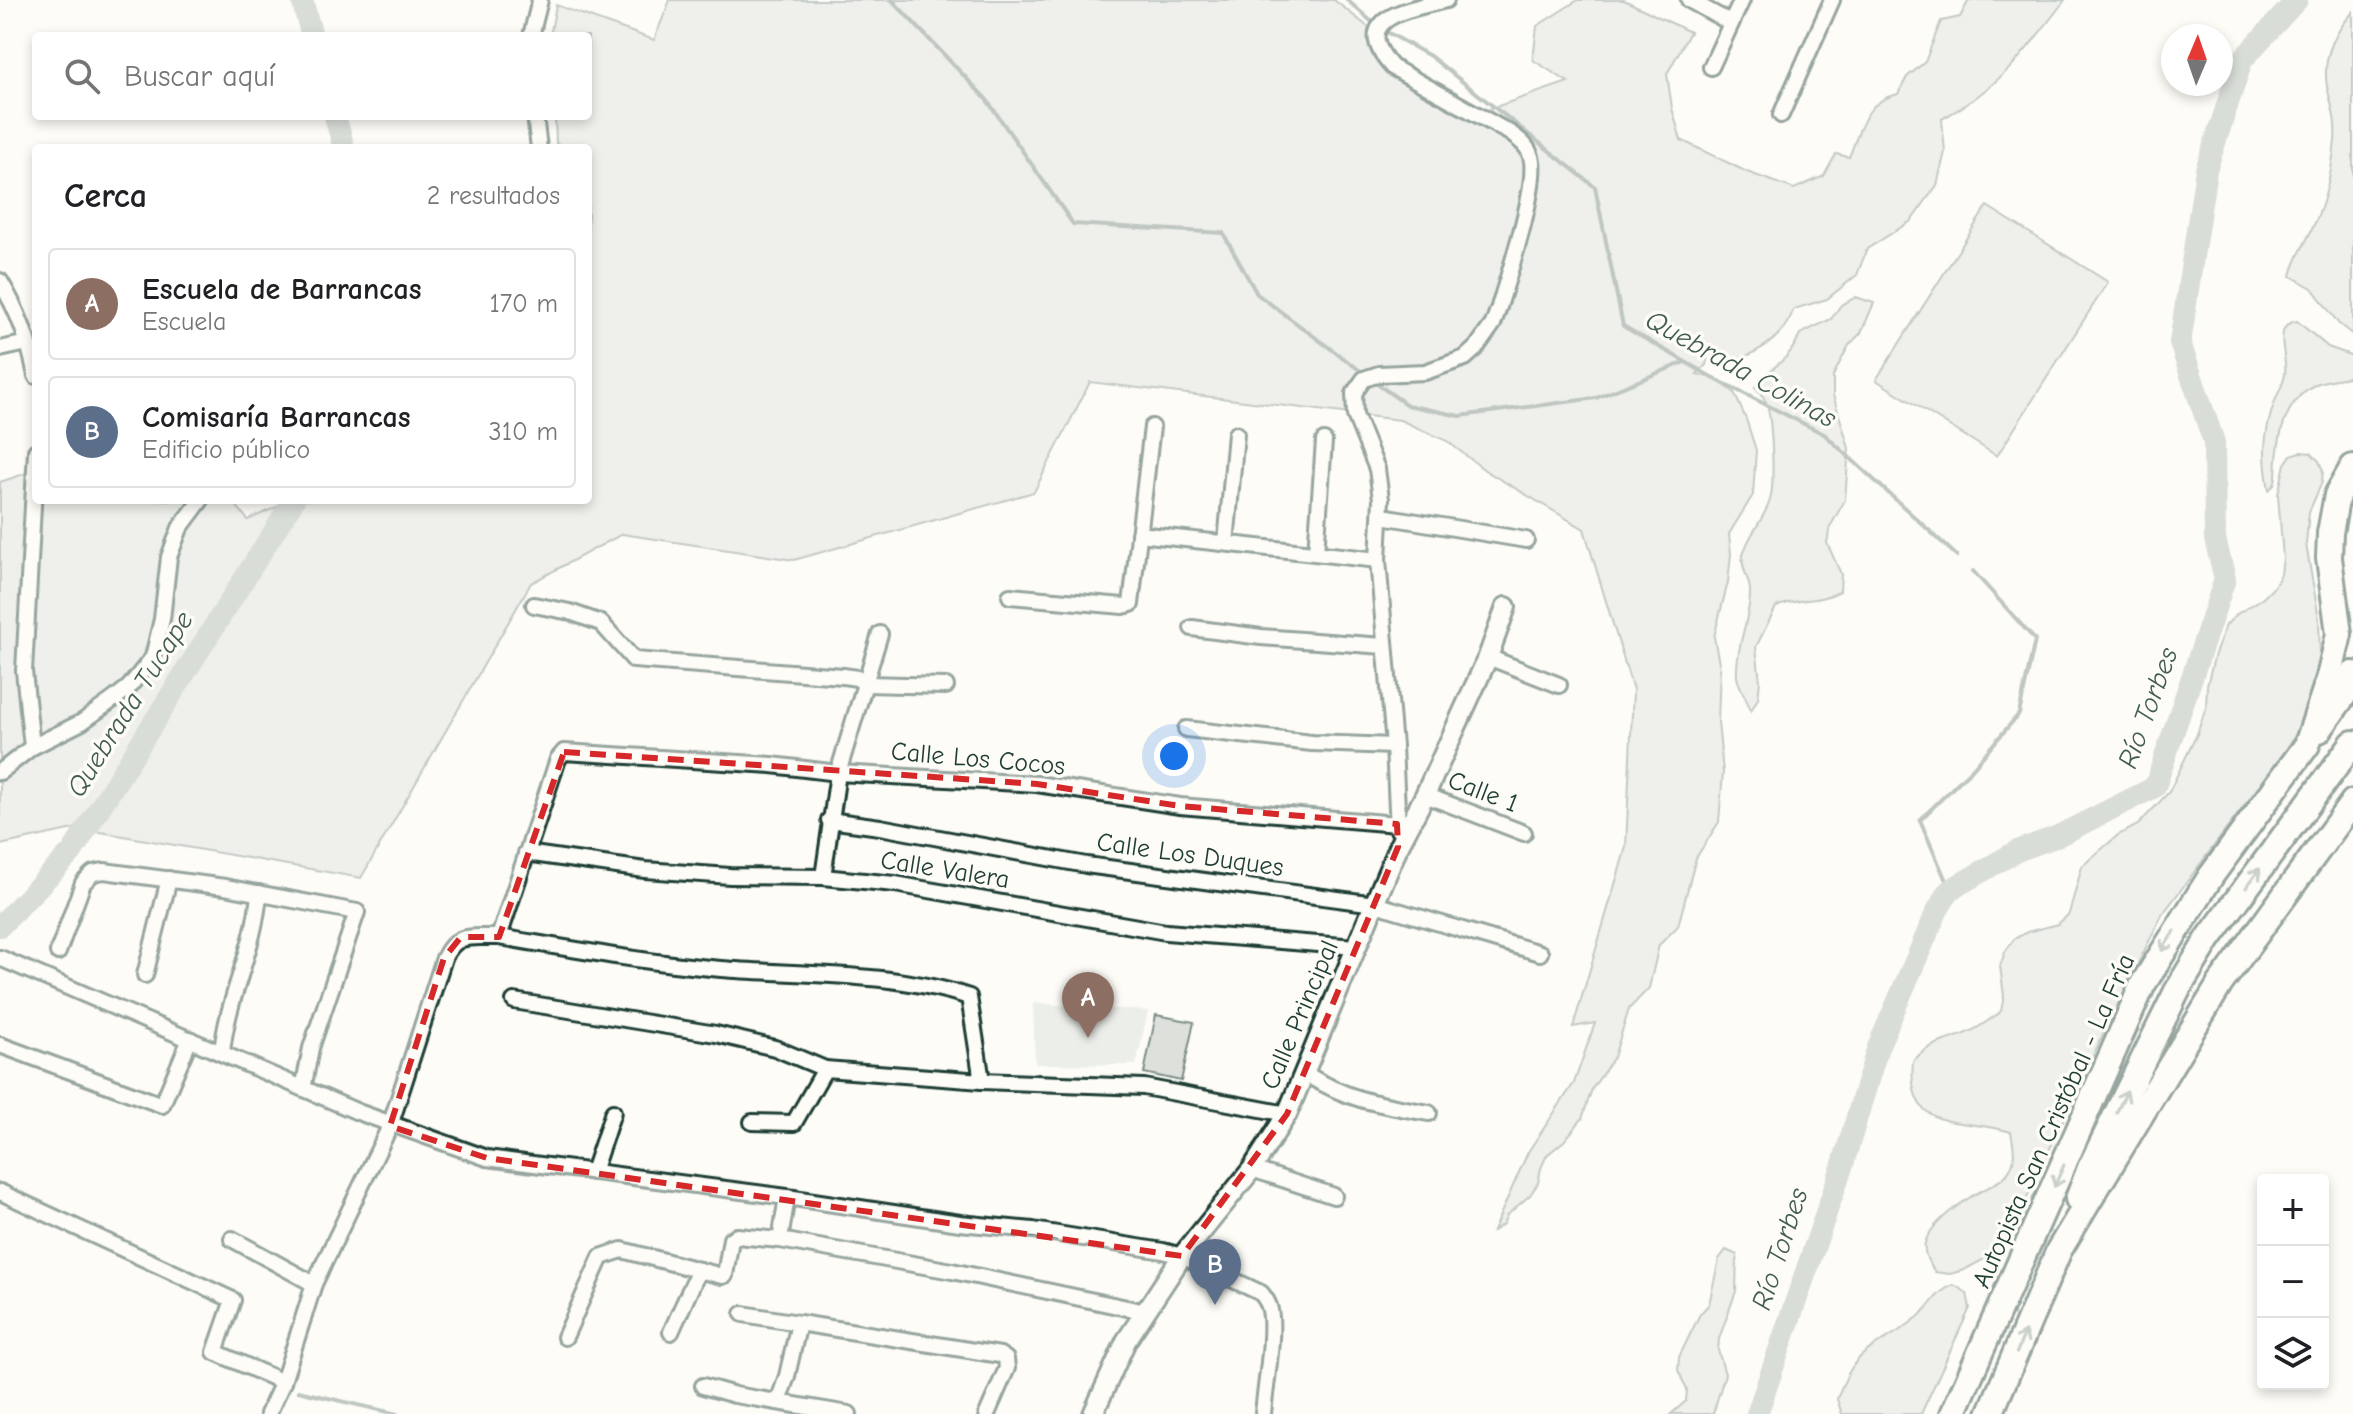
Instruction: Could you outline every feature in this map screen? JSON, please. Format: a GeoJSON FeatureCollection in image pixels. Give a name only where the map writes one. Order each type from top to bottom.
{"type":"FeatureCollection","features":[{"type":"Feature","properties":{"kind":"highway","name":"Autopista San Cristóbal - La Fría"},"geometry":{"type":"LineString","coordinates":[[1953,1414],[2143,984],[2211,876],[2307,745],[2346,626],[2329,558],[2330,533],[2337,495],[2353,467]]}},
{"type":"Feature","properties":{"kind":"highway"},"geometry":{"type":"LineString","coordinates":[[2307,745],[2346,692],[2353,674]]}},
{"type":"Feature","properties":{"kind":"highway"},"geometry":{"type":"LineString","coordinates":[[1990,1414],[2090,1168],[2179,987],[2209,938],[2353,743]]}},
{"type":"Feature","properties":{"kind":"highway"},"geometry":{"type":"LineString","coordinates":[[2059,1250],[2220,984],[2353,802]]}},
{"type":"Feature","properties":{"kind":"street"},"geometry":{"type":"LineString","coordinates":[[532,32],[540,0]]}},
{"type":"Feature","properties":{"kind":"street"},"geometry":{"type":"LineString","coordinates":[[1398,847],[1394,746],[1378,560],[1382,516],[1377,469],[1355,415],[1354,393],[1364,379],[1379,374],[1425,372],[1441,368],[1465,358],[1476,348],[1493,324],[1499,307],[1530,185],[1532,161],[1526,145],[1510,133],[1392,67],[1378,51],[1375,33],[1382,21],[1398,13],[1446,0]]}},
{"type":"Feature","properties":{"kind":"street"},"geometry":{"type":"LineString","coordinates":[[1689,0],[1731,23]]}},
{"type":"Feature","properties":{"kind":"street"},"geometry":{"type":"LineString","coordinates":[[1711,67],[1742,0]]}},
{"type":"Feature","properties":{"kind":"street"},"geometry":{"type":"LineString","coordinates":[[1781,115],[1832,0]]}},
{"type":"Feature","properties":{"kind":"street"},"geometry":{"type":"LineString","coordinates":[[536,120],[538,144]]}},
{"type":"Feature","properties":{"kind":"street"},"geometry":{"type":"LineString","coordinates":[[0,281],[10,299],[32,361]]}},
{"type":"Feature","properties":{"kind":"street"},"geometry":{"type":"LineString","coordinates":[[0,349],[27,343]]}},
{"type":"Feature","properties":{"kind":"street"},"geometry":{"type":"LineString","coordinates":[[1010,596],[1131,604],[1152,427]]}},
{"type":"Feature","properties":{"kind":"street"},"geometry":{"type":"LineString","coordinates":[[1226,543],[1236,434]]}},
{"type":"Feature","properties":{"kind":"street"},"geometry":{"type":"LineString","coordinates":[[1316,553],[1324,441]]}},
{"type":"Feature","properties":{"kind":"street"},"geometry":{"type":"LineString","coordinates":[[32,747],[24,671],[33,504]]}},
{"type":"Feature","properties":{"kind":"street"},"geometry":{"type":"LineString","coordinates":[[0,772],[32,747],[82,722],[114,699],[129,687],[153,657],[162,619],[169,557],[180,528],[198,504]]}},
{"type":"Feature","properties":{"kind":"street"},"geometry":{"type":"LineString","coordinates":[[1382,516],[1526,540]]}},
{"type":"Feature","properties":{"kind":"street"},"geometry":{"type":"LineString","coordinates":[[1139,534],[1378,560]]}},
{"type":"Feature","properties":{"kind":"street"},"geometry":{"type":"LineString","coordinates":[[534,605],[570,612],[601,623],[634,660],[843,676],[857,678],[865,684],[946,686]]}},
{"type":"Feature","properties":{"kind":"street","name":"Calle Principal"},"geometry":{"type":"LineString","coordinates":[[1093,1414],[1126,1341],[1182,1256],[1252,1169],[1287,1114],[1398,847],[1488,657],[1506,607]]}},
{"type":"Feature","properties":{"kind":"street"},"geometry":{"type":"LineString","coordinates":[[1192,628],[1261,637],[1384,646]]}},
{"type":"Feature","properties":{"kind":"street"},"geometry":{"type":"LineString","coordinates":[[823,877],[838,773],[880,634]]}},
{"type":"Feature","properties":{"kind":"street"},"geometry":{"type":"LineString","coordinates":[[1488,657],[1559,685]]}},
{"type":"Feature","properties":{"kind":"street"},"geometry":{"type":"LineString","coordinates":[[1186,729],[1312,743],[1394,746]]}},
{"type":"Feature","properties":{"kind":"street","name":"Calle Los Cocos"},"geometry":{"type":"LineString","coordinates":[[526,853],[558,759],[564,752],[573,751],[772,765],[838,773],[1037,784],[1180,806],[1397,824]]}},
{"type":"Feature","properties":{"kind":"street","name":"Calle 1"},"geometry":{"type":"LineString","coordinates":[[1425,795],[1524,833]]}},
{"type":"Feature","properties":{"kind":"street","name":"Calle Los Duques"},"geometry":{"type":"LineString","coordinates":[[829,820],[1086,865],[1375,904],[1540,953]]}},
{"type":"Feature","properties":{"kind":"street"},"geometry":{"type":"LineString","coordinates":[[499,937],[526,853]]}},
{"type":"Feature","properties":{"kind":"street","name":"Calle Valera"},"geometry":{"type":"LineString","coordinates":[[526,853],[645,870],[730,876],[823,877],[895,884],[1166,932],[1356,947]]}},
{"type":"Feature","properties":{"kind":"street"},"geometry":{"type":"LineString","coordinates":[[58,952],[83,883],[93,873],[116,871],[357,912],[311,1048],[303,1089]]}},
{"type":"Feature","properties":{"kind":"street"},"geometry":{"type":"LineString","coordinates":[[145,975],[169,879]]}},
{"type":"Feature","properties":{"kind":"street"},"geometry":{"type":"LineString","coordinates":[[222,1053],[224,1022],[257,921],[259,893]]}},
{"type":"Feature","properties":{"kind":"street"},"geometry":{"type":"LineString","coordinates":[[268,1414],[283,1382],[314,1284],[390,1126],[451,944],[461,937],[499,937],[717,969],[853,977],[952,991],[969,997],[982,1081]]}},
{"type":"Feature","properties":{"kind":"street"},"geometry":{"type":"LineString","coordinates":[[0,958],[390,1126],[487,1158],[960,1223],[1033,1230],[1182,1256],[1261,1293],[1267,1301],[1271,1328],[1263,1414]]}},
{"type":"Feature","properties":{"kind":"street"},"geometry":{"type":"LineString","coordinates":[[514,1001],[716,1034],[775,1048],[825,1069],[982,1081],[1144,1087],[1287,1114]]}},
{"type":"Feature","properties":{"kind":"street"},"geometry":{"type":"LineString","coordinates":[[0,1045],[162,1105],[190,1039]]}},
{"type":"Feature","properties":{"kind":"street"},"geometry":{"type":"LineString","coordinates":[[752,1122],[794,1123],[825,1069]]}},
{"type":"Feature","properties":{"kind":"street"},"geometry":{"type":"LineString","coordinates":[[1304,1073],[1330,1089],[1357,1100],[1429,1113]]}},
{"type":"Feature","properties":{"kind":"street"},"geometry":{"type":"LineString","coordinates":[[593,1172],[613,1112]]}},
{"type":"Feature","properties":{"kind":"street"},"geometry":{"type":"LineString","coordinates":[[1252,1169],[1334,1196]]}},
{"type":"Feature","properties":{"kind":"street"},"geometry":{"type":"LineString","coordinates":[[0,1192],[233,1300],[215,1352],[283,1382]]}},
{"type":"Feature","properties":{"kind":"street"},"geometry":{"type":"LineString","coordinates":[[780,1240],[787,1197]]}},
{"type":"Feature","properties":{"kind":"street"},"geometry":{"type":"LineString","coordinates":[[565,1337],[601,1257],[622,1250],[724,1276],[734,1237],[780,1240],[1032,1286],[1146,1312]]}},
{"type":"Feature","properties":{"kind":"street"},"geometry":{"type":"LineString","coordinates":[[232,1239],[314,1284]]}},
{"type":"Feature","properties":{"kind":"street"},"geometry":{"type":"LineString","coordinates":[[671,1332],[699,1270]]}},
{"type":"Feature","properties":{"kind":"street"},"geometry":{"type":"LineString","coordinates":[[743,1314],[1000,1355],[1006,1359],[1007,1368],[987,1414]]}},
{"type":"Feature","properties":{"kind":"street"},"geometry":{"type":"LineString","coordinates":[[778,1402],[799,1323]]}},
{"type":"Feature","properties":{"kind":"street"},"geometry":{"type":"LineString","coordinates":[[703,1386],[735,1395],[849,1414]]}},
{"type":"Feature","properties":{"kind":"highlighted area"},"geometry":{"type":"Polygon","coordinates":[[[564,752],[1037,784],[1180,806],[1397,824],[1398,847],[1287,1114],[1182,1256],[487,1158],[390,1126],[444,958],[461,937],[499,937],[564,752]]]}},
{"type":"Feature","properties":{"kind":"shaded area"},"geometry":{"type":"Polygon","coordinates":[[[670,0],[1334,0],[1377,34],[1393,66],[1478,113],[1568,82],[1533,60],[1537,26],[1578,0],[1624,0],[1690,32],[1667,74],[1681,140],[1747,172],[1794,189],[1824,176],[1836,154],[1849,157],[1871,110],[1878,103],[1898,94],[1907,77],[1925,62],[1941,21],[1960,17],[1969,0],[2065,0],[1997,81],[1942,119],[1945,152],[1937,185],[1911,221],[1867,249],[1857,275],[1827,299],[1794,309],[1783,329],[1768,344],[1729,364],[1715,359],[1709,351],[1706,365],[1697,374],[1715,379],[1734,392],[1756,450],[1753,495],[1729,534],[1731,554],[1728,582],[1714,637],[1720,668],[1718,722],[1723,772],[1719,822],[1696,858],[1678,926],[1659,945],[1649,988],[1629,1009],[1614,1057],[1592,1089],[1582,1119],[1564,1141],[1547,1155],[1538,1183],[1530,1195],[1507,1215],[1503,1224],[1493,1231],[1528,1152],[1574,1083],[1595,1023],[1573,1027],[1626,847],[1633,690],[1584,529],[1486,471],[1447,441],[1400,420],[1090,382],[1034,492],[794,560],[622,534],[531,583],[361,878],[78,828],[0,845],[0,482],[32,471],[32,504],[235,504],[248,520],[283,504],[592,504],[592,144],[557,144],[555,120],[592,120],[592,32],[551,32],[556,5],[654,40],[670,0]]]}},
{"type":"Feature","properties":{"kind":"shaded area"},"geometry":{"type":"Polygon","coordinates":[[[2353,12],[2353,335],[2339,324],[2312,288],[2291,276],[2328,184],[2335,133],[2326,65],[2336,37],[2353,12]]]}},
{"type":"Feature","properties":{"kind":"shaded area"},"geometry":{"type":"Polygon","coordinates":[[[1987,206],[2108,282],[1997,456],[1876,380],[1987,206]]]}},
{"type":"Feature","properties":{"kind":"shaded area"},"geometry":{"type":"Polygon","coordinates":[[[1856,297],[1874,303],[1861,333],[1849,345],[1833,376],[1833,395],[1849,448],[1845,500],[1830,527],[1827,543],[1841,574],[1840,591],[1776,607],[1756,647],[1760,681],[1758,698],[1751,711],[1737,677],[1738,655],[1750,601],[1750,586],[1742,560],[1748,541],[1770,500],[1773,466],[1768,410],[1755,387],[1785,358],[1800,334],[1831,319],[1841,305],[1856,297]]]}},
{"type":"Feature","properties":{"kind":"shaded area"},"geometry":{"type":"Polygon","coordinates":[[[2297,321],[2328,347],[2353,356],[2353,376],[2316,384],[2296,401],[2280,437],[2276,477],[2269,490],[2265,446],[2270,415],[2285,374],[2283,335],[2289,323],[2297,321]]]}},
{"type":"Feature","properties":{"kind":"shaded area"},"geometry":{"type":"Polygon","coordinates":[[[2311,453],[2323,471],[2322,482],[2309,512],[2306,544],[2319,619],[2320,659],[2303,722],[2286,750],[2162,915],[2003,1249],[1964,1270],[1950,1274],[1935,1272],[1925,1251],[1927,1237],[1957,1206],[2003,1178],[2012,1164],[2014,1149],[2011,1132],[1940,1119],[1927,1112],[1918,1101],[1913,1085],[1913,1061],[1933,1046],[1973,1030],[2001,1011],[2004,996],[2000,966],[2014,939],[2027,932],[2058,924],[2069,914],[2082,866],[2118,835],[2138,825],[2169,792],[2197,734],[2206,707],[2207,685],[2215,654],[2226,625],[2237,614],[2263,598],[2281,574],[2283,558],[2278,494],[2285,464],[2291,455],[2311,453]]]}},
{"type":"Feature","properties":{"kind":"shaded area"},"geometry":{"type":"Polygon","coordinates":[[[1033,1003],[1148,1011],[1136,1065],[1035,1064],[1033,1003]]]}},
{"type":"Feature","properties":{"kind":"shaded area"},"geometry":{"type":"Polygon","coordinates":[[[1156,1015],[1194,1022],[1181,1081],[1144,1073],[1156,1015]]]}},
{"type":"Feature","properties":{"kind":"shaded area"},"geometry":{"type":"Polygon","coordinates":[[[1726,1250],[1737,1255],[1736,1291],[1719,1339],[1718,1350],[1725,1374],[1713,1414],[1671,1414],[1686,1401],[1687,1390],[1678,1370],[1679,1357],[1700,1314],[1709,1304],[1719,1259],[1726,1250]]]}},
{"type":"Feature","properties":{"kind":"shaded area"},"geometry":{"type":"Polygon","coordinates":[[[1954,1285],[1967,1293],[1970,1308],[1921,1414],[1842,1414],[1837,1399],[1861,1356],[1904,1328],[1938,1295],[1954,1285]]]}},
{"type":"Feature","properties":{"kind":"waterway","name":"Quebrada Tucape"},"geometry":{"type":"LineString","coordinates":[[302,0],[311,32]]}},
{"type":"Feature","properties":{"kind":"waterway"},"geometry":{"type":"LineString","coordinates":[[892,0],[987,100],[1073,224],[1223,233],[1257,294],[1362,372]]}},
{"type":"Feature","properties":{"kind":"waterway","name":"Quebrada Colinas"},"geometry":{"type":"LineString","coordinates":[[1347,0],[1372,22]]}},
{"type":"Feature","properties":{"kind":"waterway","name":"Río Torbes"},"geometry":{"type":"LineString","coordinates":[[1757,1414],[1842,1167],[1878,1047],[1937,911],[1950,890],[2017,851],[2058,836],[2155,787],[2225,579],[2215,539],[2214,442],[2180,343],[2206,170],[2242,60],[2297,0]]}},
{"type":"Feature","properties":{"kind":"waterway","name":"Quebrada Colinas"},"geometry":{"type":"LineString","coordinates":[[1387,32],[1430,56],[1595,187],[1623,326],[1715,379],[1824,434],[1957,556]]}},
{"type":"Feature","properties":{"kind":"waterway","name":"Quebrada Tucape"},"geometry":{"type":"LineString","coordinates":[[336,120],[343,144]]}},
{"type":"Feature","properties":{"kind":"waterway"},"geometry":{"type":"LineString","coordinates":[[1373,381],[1407,405],[1460,416],[1596,398],[1685,362]]}},
{"type":"Feature","properties":{"kind":"waterway","name":"Quebrada Tucape"},"geometry":{"type":"LineString","coordinates":[[0,926],[72,852],[291,504]]}},
{"type":"Feature","properties":{"kind":"waterway","name":"Quebrada Colinas"},"geometry":{"type":"LineString","coordinates":[[1950,890],[1920,820],[1973,768],[2019,714],[2035,640],[1973,571]]}},
{"type":"Feature","properties":{"kind":"waterway"},"geometry":{"type":"LineString","coordinates":[[298,1391],[397,1414]]}},
{"type":"Feature","properties":{"kind":"place","name":"Escuela de Barrancas"},"geometry":{"type":"Point","coordinates":[1088,1038]}},
{"type":"Feature","properties":{"kind":"place","name":"Comisaría Barrancas"},"geometry":{"type":"Point","coordinates":[1215,1305]}}]}
